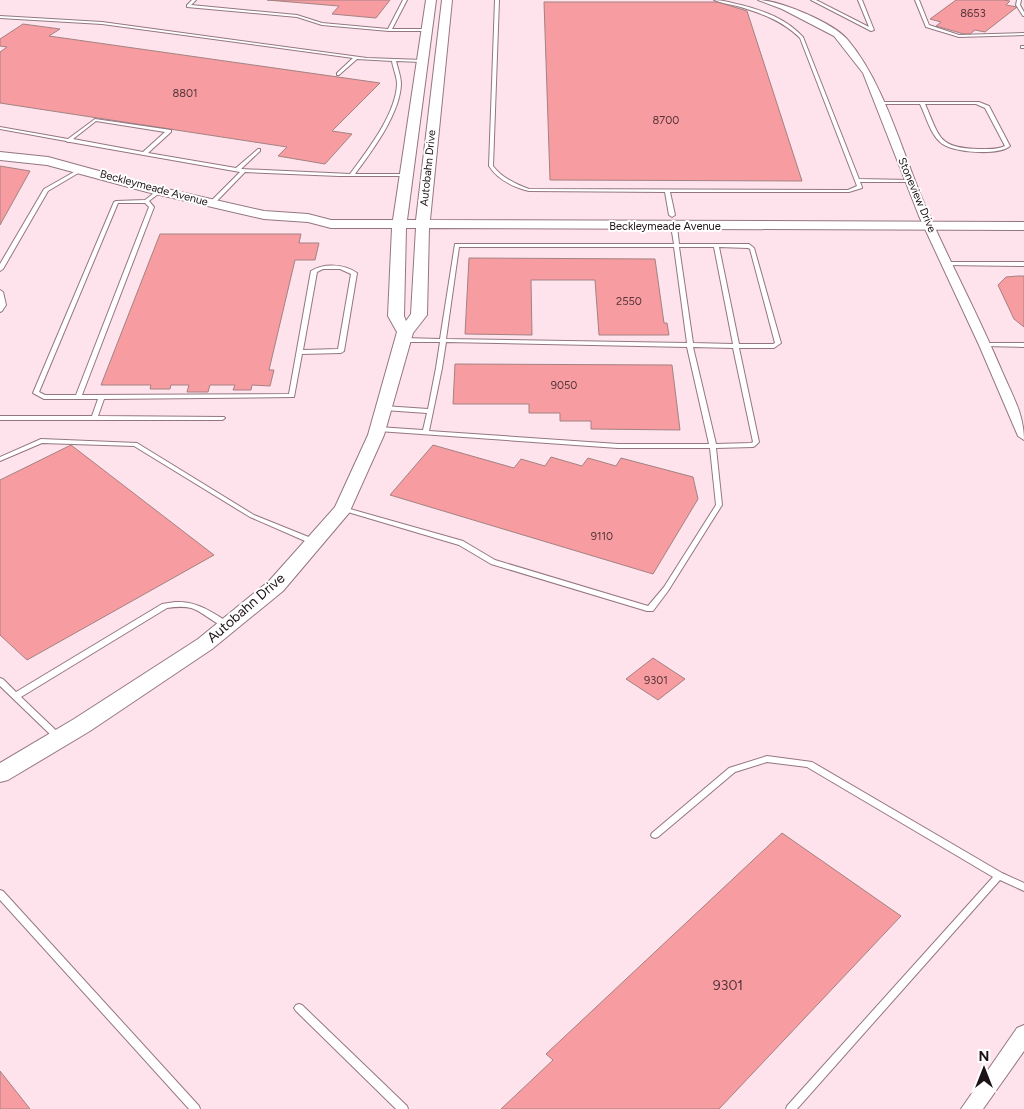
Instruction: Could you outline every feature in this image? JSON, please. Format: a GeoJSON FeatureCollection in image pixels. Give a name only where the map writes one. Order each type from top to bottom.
{"type":"FeatureCollection","features":[{"type":"Feature","properties":{"kind":"street","name":"Autobahn Drive"},"geometry":{"type":"LineString","coordinates":[[404,336],[396,316],[400,221],[430,0]]}},
{"type":"Feature","properties":{"kind":"street","name":"Autobahn Drive"},"geometry":{"type":"LineString","coordinates":[[0,774],[59,739],[197,649],[276,586],[343,509],[378,429],[404,336],[419,315],[423,221],[447,0]]}},
{"type":"Feature","properties":{"kind":"street","name":"Stoneview Drive"},"geometry":{"type":"LineString","coordinates":[[762,0],[809,18],[844,40],[867,72],[927,221],[985,345],[1024,436]]}},
{"type":"Feature","properties":{"kind":"street","name":"Beckleymeade Avenue"},"geometry":{"type":"LineString","coordinates":[[0,156],[48,161],[160,191],[264,215],[308,218],[331,224],[400,221],[927,221],[1024,216]]}},
{"type":"Feature","properties":{"kind":"street","name":"Beckleymeade Avenue"},"geometry":{"type":"LineString","coordinates":[[927,221],[1024,226]]}},
{"type":"Feature","properties":{"kind":"street"},"geometry":{"type":"LineString","coordinates":[[971,1109],[997,1076],[1024,1034]]}},
{"type":"Feature","properties":{"kind":"lane"},"geometry":{"type":"LineString","coordinates":[[194,0],[188,6],[296,16],[322,24],[389,30],[426,30]]}},
{"type":"Feature","properties":{"kind":"lane"},"geometry":{"type":"LineString","coordinates":[[389,30],[405,0]]}},
{"type":"Feature","properties":{"kind":"lane"},"geometry":{"type":"LineString","coordinates":[[497,0],[492,169],[507,180],[529,190],[849,192],[860,187],[800,35],[767,15],[716,0]]}},
{"type":"Feature","properties":{"kind":"lane"},"geometry":{"type":"LineString","coordinates":[[813,0],[872,30],[860,0]]}},
{"type":"Feature","properties":{"kind":"lane"},"geometry":{"type":"LineString","coordinates":[[917,0],[927,26],[959,36],[1024,34]]}},
{"type":"Feature","properties":{"kind":"lane"},"geometry":{"type":"LineString","coordinates":[[1024,0],[1020,0],[1018,4],[1024,15]]}},
{"type":"Feature","properties":{"kind":"lane"},"geometry":{"type":"LineString","coordinates":[[0,17],[102,22],[357,58],[422,61]]}},
{"type":"Feature","properties":{"kind":"lane"},"geometry":{"type":"LineString","coordinates":[[0,22],[7,17]]}},
{"type":"Feature","properties":{"kind":"lane"},"geometry":{"type":"LineString","coordinates":[[339,74],[357,58]]}},
{"type":"Feature","properties":{"kind":"lane"},"geometry":{"type":"LineString","coordinates":[[351,175],[368,153],[393,104],[399,83],[394,61]]}},
{"type":"Feature","properties":{"kind":"lane"},"geometry":{"type":"LineString","coordinates":[[879,103],[977,104],[986,107],[1008,146],[1000,150],[948,148],[940,142],[922,104]]}},
{"type":"Feature","properties":{"kind":"lane"},"geometry":{"type":"LineString","coordinates":[[68,141],[94,120],[169,131],[145,153]]}},
{"type":"Feature","properties":{"kind":"lane"},"geometry":{"type":"LineString","coordinates":[[0,128],[241,170],[351,175],[407,175]]}},
{"type":"Feature","properties":{"kind":"lane"},"geometry":{"type":"LineString","coordinates":[[212,203],[258,150]]}},
{"type":"Feature","properties":{"kind":"lane"},"geometry":{"type":"LineString","coordinates":[[0,269],[46,190],[82,169]]}},
{"type":"Feature","properties":{"kind":"lane"},"geometry":{"type":"LineString","coordinates":[[857,180],[910,181]]}},
{"type":"Feature","properties":{"kind":"lane"},"geometry":{"type":"LineString","coordinates":[[160,191],[146,201],[116,202],[36,393],[44,397],[286,398],[292,396],[314,271],[319,268],[348,268],[354,273],[341,351],[300,352]]}},
{"type":"Feature","properties":{"kind":"lane"},"geometry":{"type":"LineString","coordinates":[[343,509],[461,543],[492,562],[650,609],[666,589],[719,505],[712,446],[690,346],[677,246],[667,191]]}},
{"type":"Feature","properties":{"kind":"lane"},"geometry":{"type":"LineString","coordinates":[[78,397],[152,207],[146,201]]}},
{"type":"Feature","properties":{"kind":"lane"},"geometry":{"type":"LineString","coordinates":[[404,336],[443,342],[690,346],[774,346],[778,343],[752,249],[749,246],[457,245],[443,342],[426,432]]}},
{"type":"Feature","properties":{"kind":"lane"},"geometry":{"type":"LineString","coordinates":[[378,429],[618,446],[754,445],[756,442],[716,246]]}},
{"type":"Feature","properties":{"kind":"lane"},"geometry":{"type":"LineString","coordinates":[[948,264],[1024,264]]}},
{"type":"Feature","properties":{"kind":"lane"},"geometry":{"type":"LineString","coordinates":[[0,292],[3,305],[0,310]]}},
{"type":"Feature","properties":{"kind":"lane"},"geometry":{"type":"LineString","coordinates":[[985,345],[1024,345]]}},
{"type":"Feature","properties":{"kind":"lane"},"geometry":{"type":"LineString","coordinates":[[94,418],[102,397]]}},
{"type":"Feature","properties":{"kind":"lane"},"geometry":{"type":"LineString","coordinates":[[384,408],[430,411]]}},
{"type":"Feature","properties":{"kind":"lane"},"geometry":{"type":"LineString","coordinates":[[0,418],[222,418]]}},
{"type":"Feature","properties":{"kind":"lane"},"geometry":{"type":"LineString","coordinates":[[0,458],[41,441],[135,444],[252,516],[314,542]]}},
{"type":"Feature","properties":{"kind":"lane"},"geometry":{"type":"LineString","coordinates":[[16,696],[165,606],[181,602],[195,606],[228,625]]}},
{"type":"Feature","properties":{"kind":"lane"},"geometry":{"type":"LineString","coordinates":[[0,681],[59,739]]}},
{"type":"Feature","properties":{"kind":"lane"},"geometry":{"type":"LineString","coordinates":[[655,835],[732,770],[767,759],[809,764],[999,876],[1024,887]]}},
{"type":"Feature","properties":{"kind":"lane"},"geometry":{"type":"LineString","coordinates":[[791,1109],[999,876]]}},
{"type":"Feature","properties":{"kind":"lane"},"geometry":{"type":"LineString","coordinates":[[0,894],[195,1109]]}},
{"type":"Feature","properties":{"kind":"lane"},"geometry":{"type":"LineString","coordinates":[[299,1008],[403,1109]]}},
{"type":"Feature","properties":{"kind":"building"},"geometry":{"type":"Polygon","coordinates":[[[267,0],[390,0],[376,18],[332,14],[339,6],[267,0]]]}},
{"type":"Feature","properties":{"kind":"building"},"geometry":{"type":"Polygon","coordinates":[[[956,0],[1003,0],[1010,1],[1006,5],[1017,7],[985,32],[975,30],[970,34],[964,34],[936,26],[941,22],[930,19],[956,0]]]}},
{"type":"Feature","properties":{"kind":"building"},"geometry":{"type":"Polygon","coordinates":[[[544,2],[718,2],[747,11],[802,181],[550,180],[544,2]]]}},
{"type":"Feature","properties":{"kind":"building"},"geometry":{"type":"Polygon","coordinates":[[[23,24],[60,29],[49,36],[380,83],[332,131],[352,134],[325,164],[278,156],[287,147],[0,103],[0,52],[7,47],[0,46],[0,39],[23,24]]]}},
{"type":"Feature","properties":{"kind":"building"},"geometry":{"type":"Polygon","coordinates":[[[0,166],[30,171],[0,225],[0,166]]]}},
{"type":"Feature","properties":{"kind":"building"},"geometry":{"type":"Polygon","coordinates":[[[160,234],[301,234],[299,243],[319,243],[315,260],[295,260],[269,370],[274,370],[270,386],[252,385],[251,390],[233,390],[235,385],[210,385],[208,392],[187,392],[189,385],[171,385],[170,389],[150,389],[151,385],[101,385],[160,234]]]}},
{"type":"Feature","properties":{"kind":"building"},"geometry":{"type":"Polygon","coordinates":[[[469,258],[655,259],[664,323],[667,323],[669,335],[599,335],[595,280],[531,280],[532,335],[465,334],[469,258]]]}},
{"type":"Feature","properties":{"kind":"building"},"geometry":{"type":"Polygon","coordinates":[[[1024,276],[1024,327],[1014,319],[998,285],[1006,277],[1024,276]]]}},
{"type":"Feature","properties":{"kind":"building"},"geometry":{"type":"Polygon","coordinates":[[[455,364],[672,365],[680,430],[591,429],[591,421],[560,421],[560,413],[529,413],[529,404],[453,404],[455,364]]]}},
{"type":"Feature","properties":{"kind":"building"},"geometry":{"type":"Polygon","coordinates":[[[71,445],[214,555],[27,660],[0,635],[0,480],[71,445]]]}},
{"type":"Feature","properties":{"kind":"building"},"geometry":{"type":"Polygon","coordinates":[[[433,445],[514,468],[521,459],[545,466],[551,457],[582,466],[588,458],[616,466],[621,458],[693,477],[698,499],[653,574],[390,495],[433,445]]]}},
{"type":"Feature","properties":{"kind":"building"},"geometry":{"type":"Polygon","coordinates":[[[653,658],[685,679],[658,700],[626,679],[653,658]]]}},
{"type":"Feature","properties":{"kind":"building"},"geometry":{"type":"Polygon","coordinates":[[[782,833],[901,916],[719,1109],[501,1109],[553,1060],[546,1054],[782,833]]]}},
{"type":"Feature","properties":{"kind":"building"},"geometry":{"type":"Polygon","coordinates":[[[0,1071],[30,1109],[0,1109],[0,1071]]]}}]}
